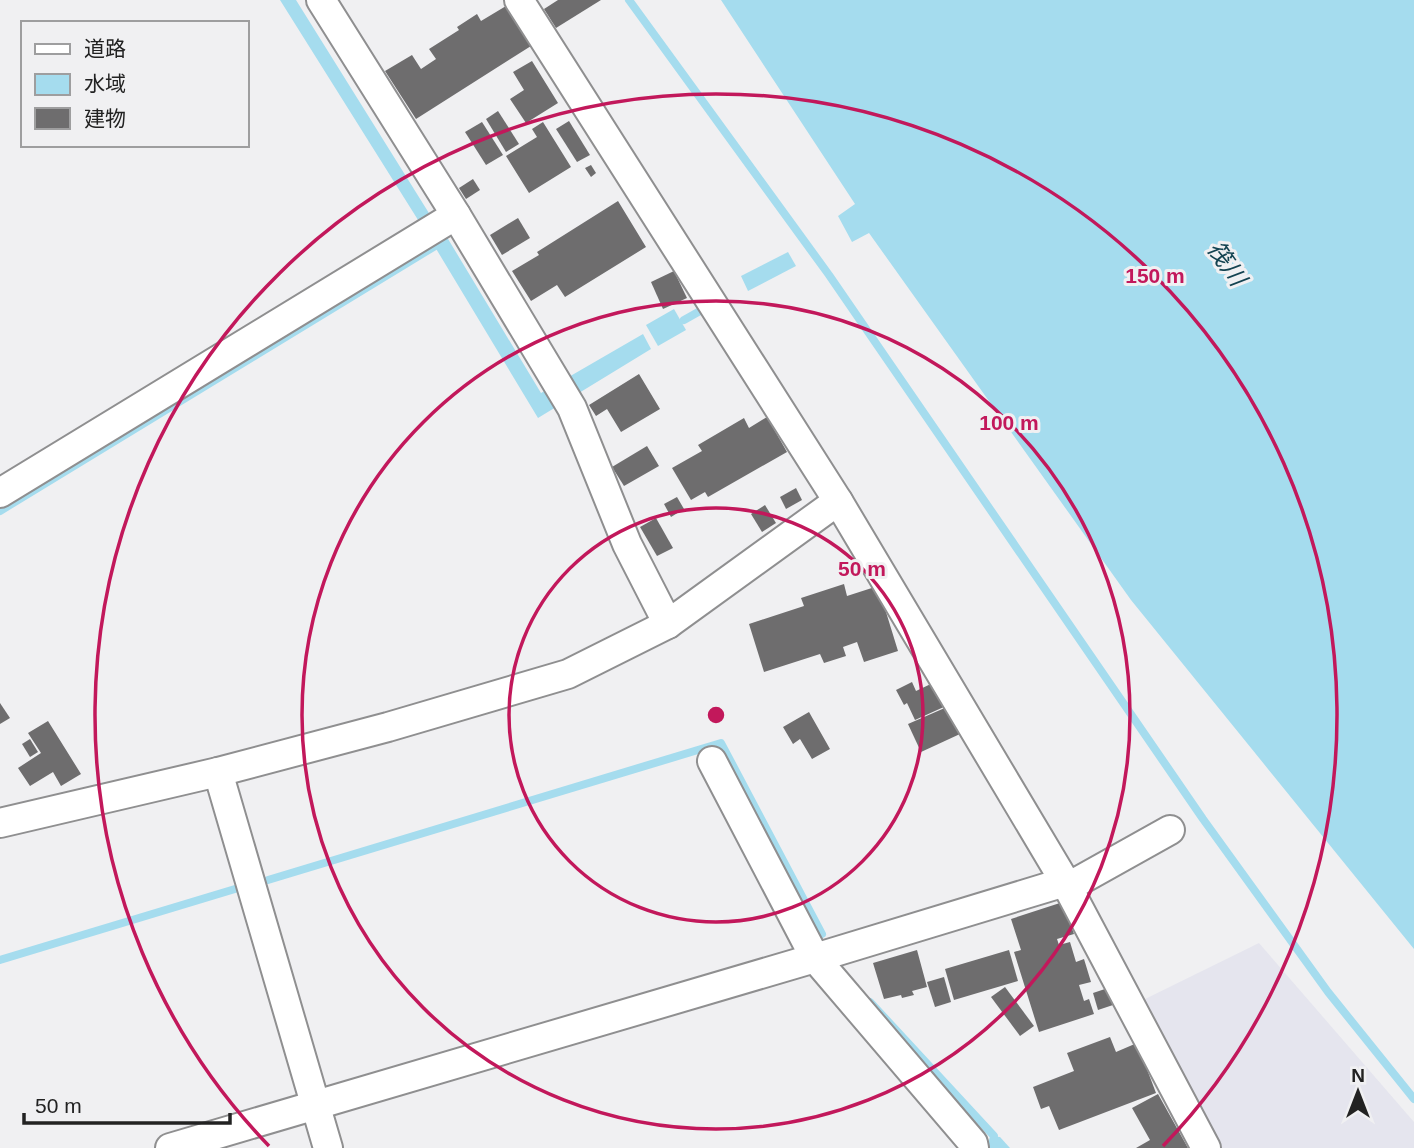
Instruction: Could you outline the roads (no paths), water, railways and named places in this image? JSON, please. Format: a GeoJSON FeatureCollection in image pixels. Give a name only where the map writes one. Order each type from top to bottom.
{"type":"FeatureCollection","features":[{"type":"Feature","properties":{"kind":"street"},"geometry":{"type":"LineString","coordinates":[[321,0],[441,224],[552,376],[572,408],[627,544],[668,624]]}},
{"type":"Feature","properties":{"kind":"street"},"geometry":{"type":"LineString","coordinates":[[519,0],[838,501],[1066,884],[1206,1148]]}},
{"type":"Feature","properties":{"kind":"street"},"geometry":{"type":"LineString","coordinates":[[0,494],[441,224]]}},
{"type":"Feature","properties":{"kind":"street"},"geometry":{"type":"LineString","coordinates":[[0,823],[218,772],[388,727],[568,674],[668,624],[838,501]]}},
{"type":"Feature","properties":{"kind":"street"},"geometry":{"type":"LineString","coordinates":[[712,761],[815,958],[973,1143],[974,1148]]}},
{"type":"Feature","properties":{"kind":"street"},"geometry":{"type":"LineString","coordinates":[[218,772],[328,1148]]}},
{"type":"Feature","properties":{"kind":"street"},"geometry":{"type":"LineString","coordinates":[[170,1148],[1066,884],[1170,830]]}},
{"type":"Feature","properties":{"kind":"water"},"geometry":{"type":"Polygon","coordinates":[[[280,0],[296,0],[432,218],[436,219],[541,393],[643,334],[651,349],[538,418],[435,247],[280,0]]]}},
{"type":"Feature","properties":{"kind":"water","name":"筏川"},"geometry":{"type":"Polygon","coordinates":[[[721,0],[1414,0],[1414,949],[1131,600],[869,233],[852,242],[838,216],[855,204],[721,0]]]}},
{"type":"Feature","properties":{"kind":"water"},"geometry":{"type":"Polygon","coordinates":[[[788,252],[796,266],[748,291],[741,276],[788,252]]]}},
{"type":"Feature","properties":{"kind":"water"},"geometry":{"type":"Polygon","coordinates":[[[674,309],[686,330],[658,346],[646,325],[674,309]]]}},
{"type":"Feature","properties":{"kind":"water"},"geometry":{"type":"Polygon","coordinates":[[[991,1136],[1000,1137],[1010,1148],[987,1148],[991,1136]]]}},
{"type":"Feature","properties":{"kind":"waterway"},"geometry":{"type":"LineString","coordinates":[[629,0],[829,275],[1203,819],[1328,992],[1414,1099]]}},
{"type":"Feature","properties":{"kind":"waterway"},"geometry":{"type":"LineString","coordinates":[[0,511],[440,243]]}},
{"type":"Feature","properties":{"kind":"waterway"},"geometry":{"type":"LineString","coordinates":[[684,320],[700,311]]}},
{"type":"Feature","properties":{"kind":"waterway"},"geometry":{"type":"LineString","coordinates":[[268,880],[721,743],[822,934]]}},
{"type":"Feature","properties":{"kind":"waterway"},"geometry":{"type":"LineString","coordinates":[[0,960],[235,889]]}},
{"type":"Feature","properties":{"kind":"waterway"},"geometry":{"type":"LineString","coordinates":[[870,1002],[994,1136],[994,1148]]}}]}
